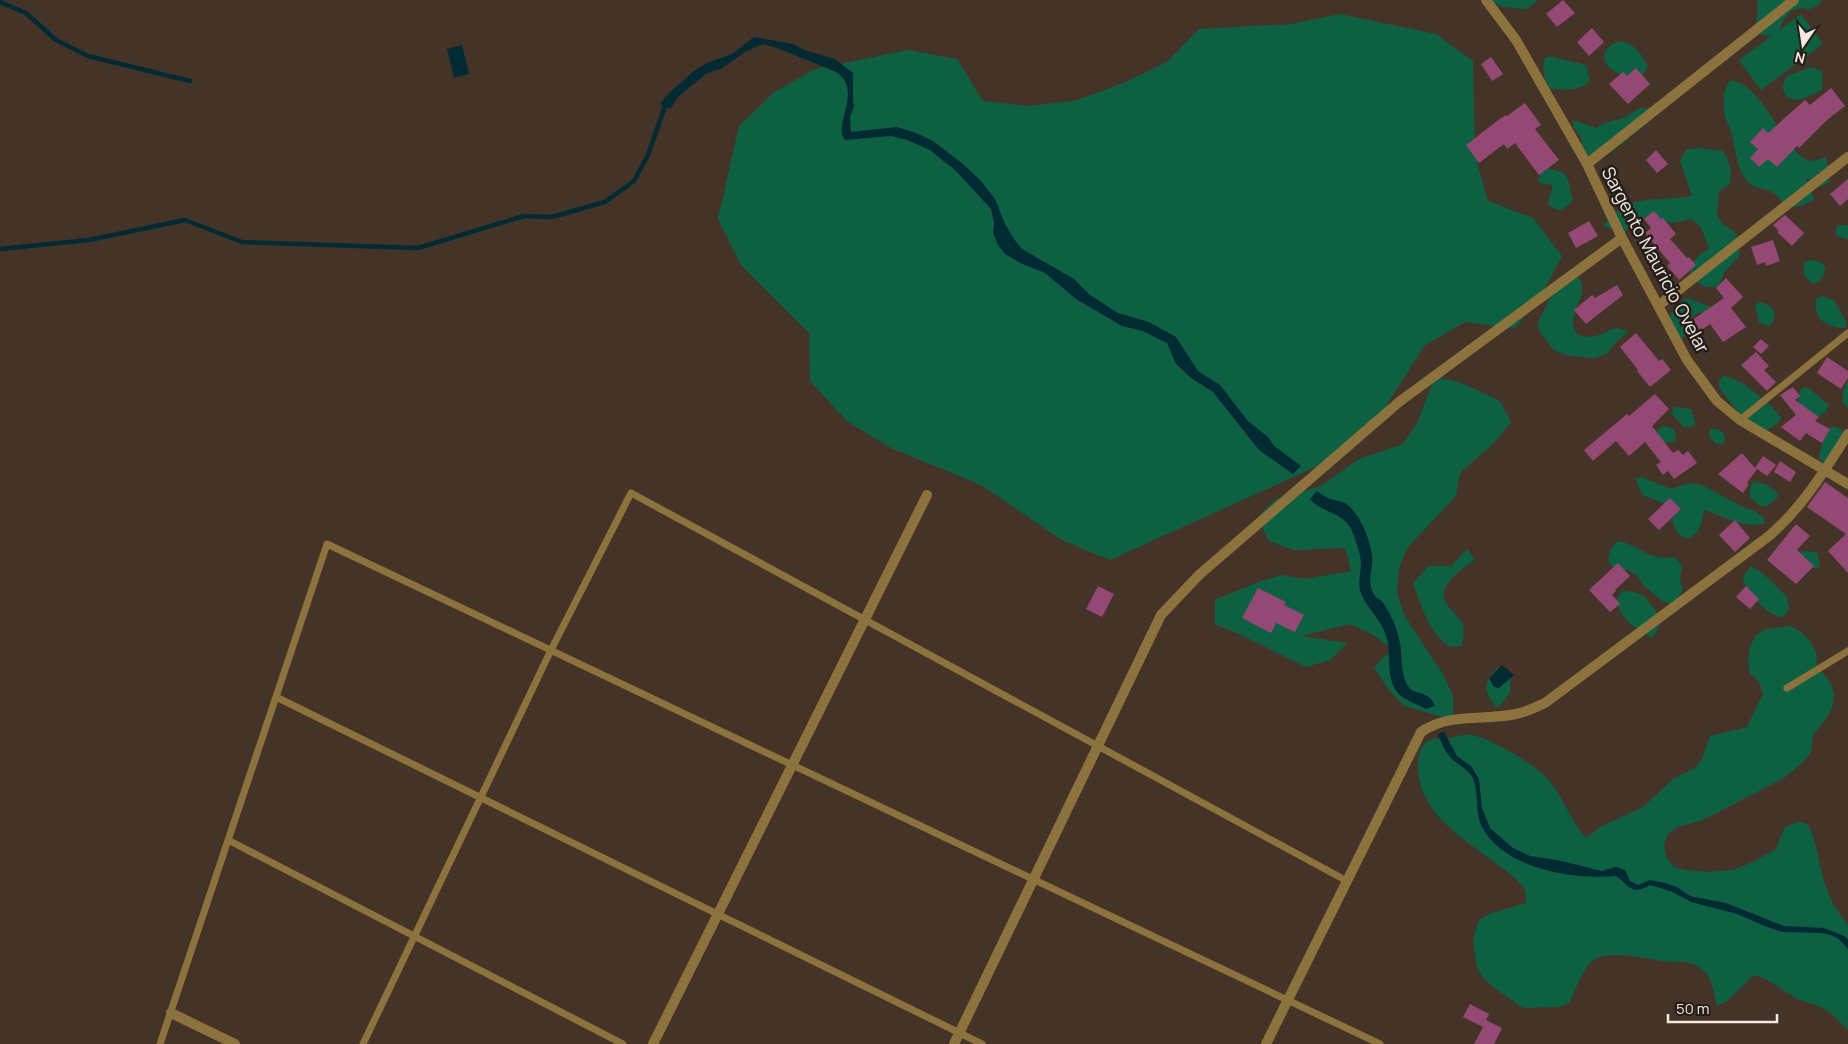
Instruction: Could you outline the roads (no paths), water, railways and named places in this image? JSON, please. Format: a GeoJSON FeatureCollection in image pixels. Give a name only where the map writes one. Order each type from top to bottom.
{"type":"FeatureCollection","features":[{"type":"Feature","properties":{"kind":"street","name":"Sargento Mauricio Ovelar"},"geometry":{"type":"LineString","coordinates":[[1486,0],[1516,40],[1587,164],[1622,238],[1658,306],[1692,367],[1717,401],[1740,420],[1848,484]]}},
{"type":"Feature","properties":{"kind":"street"},"geometry":{"type":"LineString","coordinates":[[1587,164],[1794,0]]}},
{"type":"Feature","properties":{"kind":"street"},"geometry":{"type":"LineString","coordinates":[[1658,306],[1848,157]]}},
{"type":"Feature","properties":{"kind":"street"},"geometry":{"type":"LineString","coordinates":[[954,1044],[1161,615],[1199,575],[1399,402],[1622,238]]}},
{"type":"Feature","properties":{"kind":"street"},"geometry":{"type":"LineString","coordinates":[[1266,1044],[1421,732],[1432,724],[1448,720],[1516,714],[1545,703],[1769,536],[1788,519],[1824,471],[1848,434]]}},
{"type":"Feature","properties":{"kind":"street"},"geometry":{"type":"LineString","coordinates":[[653,1044],[927,495]]}},
{"type":"Feature","properties":{"kind":"street"},"geometry":{"type":"LineString","coordinates":[[170,1013],[235,1044]]}},
{"type":"Feature","properties":{"kind":"lane"},"geometry":{"type":"LineString","coordinates":[[1740,420],[1848,333]]}},
{"type":"Feature","properties":{"kind":"lane"},"geometry":{"type":"LineString","coordinates":[[363,1044],[551,650],[631,493],[1347,881]]}},
{"type":"Feature","properties":{"kind":"lane"},"geometry":{"type":"LineString","coordinates":[[160,1044],[327,544],[1380,1044]]}},
{"type":"Feature","properties":{"kind":"lane"},"geometry":{"type":"LineString","coordinates":[[1787,688],[1848,651]]}},
{"type":"Feature","properties":{"kind":"lane"},"geometry":{"type":"LineString","coordinates":[[276,697],[982,1044]]}},
{"type":"Feature","properties":{"kind":"lane"},"geometry":{"type":"LineString","coordinates":[[228,840],[623,1044]]}},
{"type":"Feature","properties":{"kind":"water"},"geometry":{"type":"Polygon","coordinates":[[[754,37],[793,44],[804,50],[835,59],[853,73],[854,106],[850,117],[851,132],[897,127],[933,141],[963,164],[981,181],[995,199],[1005,224],[1022,249],[1074,279],[1090,295],[1118,313],[1149,322],[1176,337],[1198,371],[1220,385],[1248,421],[1268,437],[1274,446],[1301,466],[1293,474],[1259,450],[1213,392],[1191,378],[1176,364],[1167,343],[1143,331],[1122,326],[1076,299],[1045,273],[1020,263],[1005,254],[998,245],[993,233],[994,223],[991,209],[956,171],[930,150],[907,140],[891,136],[845,140],[842,134],[842,126],[848,97],[847,88],[844,79],[836,72],[763,44],[745,52],[721,69],[707,73],[679,96],[670,109],[660,104],[669,93],[694,71],[707,63],[732,54],[754,37]]]}},
{"type":"Feature","properties":{"kind":"water"},"geometry":{"type":"Polygon","coordinates":[[[462,45],[469,74],[454,78],[447,49],[462,45]]]}},
{"type":"Feature","properties":{"kind":"water"},"geometry":{"type":"Polygon","coordinates":[[[1317,491],[1330,499],[1345,503],[1360,520],[1367,534],[1371,549],[1370,579],[1372,591],[1384,604],[1395,625],[1400,645],[1404,678],[1411,690],[1431,699],[1435,706],[1426,709],[1410,702],[1397,692],[1391,680],[1385,632],[1360,590],[1361,559],[1353,534],[1346,522],[1319,507],[1310,499],[1317,491]]]}},
{"type":"Feature","properties":{"kind":"water"},"geometry":{"type":"Polygon","coordinates":[[[1502,665],[1514,675],[1499,688],[1494,687],[1489,678],[1502,665]]]}},
{"type":"Feature","properties":{"kind":"water"},"geometry":{"type":"Polygon","coordinates":[[[1444,732],[1457,756],[1471,766],[1479,779],[1482,808],[1490,828],[1513,848],[1530,856],[1557,860],[1602,871],[1616,867],[1625,870],[1630,881],[1638,885],[1650,880],[1665,883],[1677,887],[1690,896],[1726,903],[1784,926],[1824,928],[1848,939],[1848,949],[1838,938],[1830,935],[1782,932],[1737,914],[1691,902],[1673,892],[1650,885],[1635,890],[1616,876],[1580,876],[1561,873],[1542,869],[1506,853],[1492,841],[1482,827],[1478,814],[1474,780],[1447,753],[1438,734],[1444,732]]]}},
{"type":"Feature","properties":{"kind":"waterway"},"geometry":{"type":"LineString","coordinates":[[0,2],[26,13],[56,40],[88,56],[190,81]]}},
{"type":"Feature","properties":{"kind":"waterway"},"geometry":{"type":"LineString","coordinates":[[0,249],[89,240],[185,220],[242,242],[418,248],[524,216],[552,217],[605,202],[634,181],[648,155],[667,103]]}}]}
